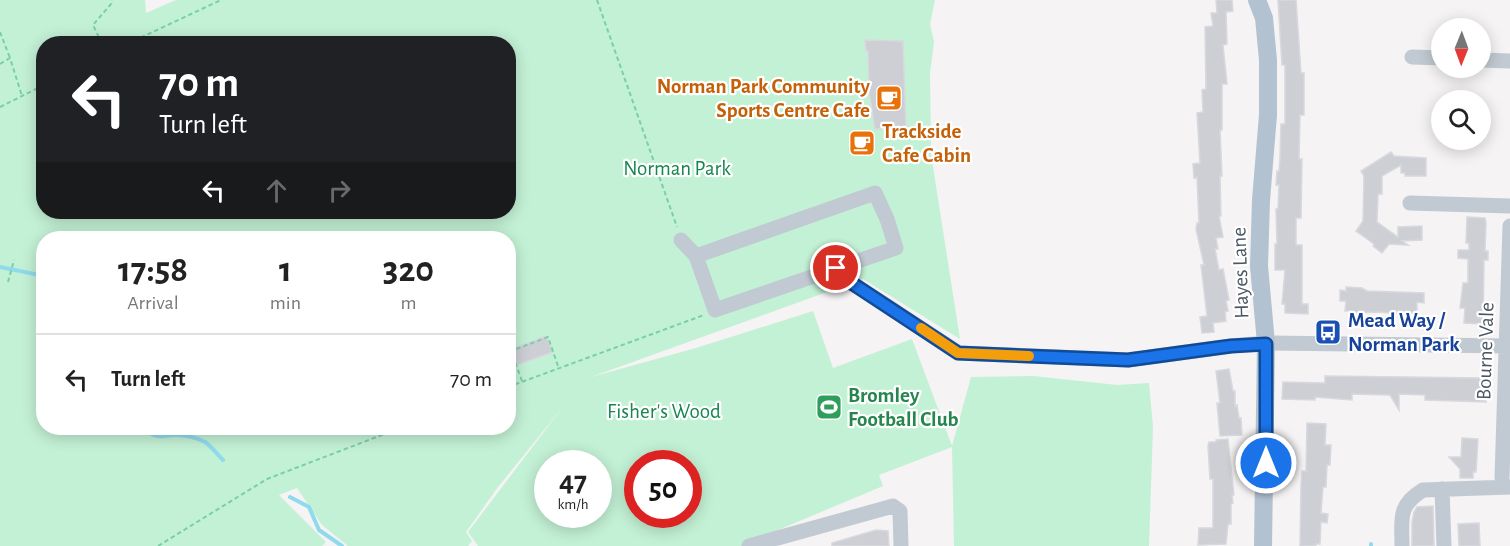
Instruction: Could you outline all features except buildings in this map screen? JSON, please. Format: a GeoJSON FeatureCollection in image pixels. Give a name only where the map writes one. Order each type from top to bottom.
{"type":"FeatureCollection","features":[{"type":"Feature","properties":{"kind":"main road","name":"Hayes Lane"},"geometry":{"type":"LineString","coordinates":[[1257,0],[1264,18],[1268,60],[1268,115],[1261,200],[1259,266],[1266,344],[1263,546]]}},
{"type":"Feature","properties":{"kind":"street"},"geometry":{"type":"LineString","coordinates":[[1412,57],[1431,58]]}},
{"type":"Feature","properties":{"kind":"street"},"geometry":{"type":"LineString","coordinates":[[1491,60],[1510,61]]}},
{"type":"Feature","properties":{"kind":"street"},"geometry":{"type":"LineString","coordinates":[[681,240],[696,255],[715,310],[896,249],[887,219],[875,193],[696,255]]}},
{"type":"Feature","properties":{"kind":"street"},"geometry":{"type":"LineString","coordinates":[[1410,203],[1510,206]]}},
{"type":"Feature","properties":{"kind":"street","name":"Bourne Vale"},"geometry":{"type":"LineString","coordinates":[[1506,482],[1510,226]]}},
{"type":"Feature","properties":{"kind":"street"},"geometry":{"type":"LineString","coordinates":[[836,268],[844,278],[958,353],[1128,360],[1231,346],[1266,344],[1508,346]]}},
{"type":"Feature","properties":{"kind":"street"},"geometry":{"type":"LineString","coordinates":[[1402,546],[1403,507],[1423,490],[1506,482]]}},
{"type":"Feature","properties":{"kind":"street"},"geometry":{"type":"LineString","coordinates":[[1443,489],[1444,546]]}},
{"type":"Feature","properties":{"kind":"street"},"geometry":{"type":"LineString","coordinates":[[749,546],[893,506],[900,511],[901,546]]}},
{"type":"Feature","properties":{"kind":"path"},"geometry":{"type":"LineString","coordinates":[[98,36],[93,25],[112,0]]}},
{"type":"Feature","properties":{"kind":"path"},"geometry":{"type":"LineString","coordinates":[[144,36],[221,0]]}},
{"type":"Feature","properties":{"kind":"path"},"geometry":{"type":"LineString","coordinates":[[597,0],[681,240]]}},
{"type":"Feature","properties":{"kind":"path"},"geometry":{"type":"LineString","coordinates":[[0,32],[22,96]]}},
{"type":"Feature","properties":{"kind":"path"},"geometry":{"type":"LineString","coordinates":[[0,64],[10,58]]}},
{"type":"Feature","properties":{"kind":"path"},"geometry":{"type":"LineString","coordinates":[[0,107],[36,89]]}},
{"type":"Feature","properties":{"kind":"path"},"geometry":{"type":"LineString","coordinates":[[8,282],[14,260]]}},
{"type":"Feature","properties":{"kind":"path"},"geometry":{"type":"LineString","coordinates":[[516,384],[715,310]]}},
{"type":"Feature","properties":{"kind":"path"},"geometry":{"type":"LineString","coordinates":[[516,349],[548,337],[559,367]]}},
{"type":"Feature","properties":{"kind":"path"},"geometry":{"type":"LineString","coordinates":[[516,365],[522,381]]}},
{"type":"Feature","properties":{"kind":"path"},"geometry":{"type":"LineString","coordinates":[[158,546],[267,479],[382,435]]}},
{"type":"Feature","properties":{"kind":"green space"},"geometry":{"type":"Polygon","coordinates":[[[0,0],[145,0],[146,13],[176,0],[935,0],[930,24],[934,42],[930,73],[931,154],[960,339],[863,279],[591,377],[696,348],[813,311],[833,368],[912,339],[952,446],[971,377],[1033,376],[1117,385],[1149,383],[1153,427],[1149,546],[954,546],[952,447],[879,475],[883,486],[771,533],[772,546],[478,546],[468,532],[562,408],[498,487],[466,532],[472,541],[468,546],[348,546],[322,525],[297,488],[279,495],[326,542],[322,546],[0,546],[0,0]]]}},
{"type":"Feature","properties":{"kind":"waterway"},"geometry":{"type":"LineString","coordinates":[[0,267],[36,274]]}},
{"type":"Feature","properties":{"kind":"waterway"},"geometry":{"type":"LineString","coordinates":[[153,435],[180,435]]}},
{"type":"Feature","properties":{"kind":"waterway"},"geometry":{"type":"LineString","coordinates":[[180,435],[205,442],[223,460]]}},
{"type":"Feature","properties":{"kind":"waterway"},"geometry":{"type":"LineString","coordinates":[[290,497],[309,507],[319,530],[342,546]]}},
{"type":"Feature","properties":{"kind":"slow traffic"},"geometry":{"type":"LineString","coordinates":[[921,328],[958,353],[1029,356]]}},
{"type":"Feature","properties":{"kind":"place","name":"Norman Park Community Sports Centre Cafe"},"geometry":{"type":"Point","coordinates":[889,98]}},
{"type":"Feature","properties":{"kind":"place","name":"Trackside Cafe Cabin"},"geometry":{"type":"Point","coordinates":[862,143]}},
{"type":"Feature","properties":{"kind":"place","name":"Mead Way / Norman Park"},"geometry":{"type":"Point","coordinates":[1328,332]}},
{"type":"Feature","properties":{"kind":"place","name":"Bromley Football Club"},"geometry":{"type":"Point","coordinates":[829,407]}},
{"type":"Feature","properties":{"kind":"route"},"geometry":{"type":"LineString","coordinates":[[836,268],[844,278],[958,353],[1128,360],[1231,346],[1266,344],[1266,463]]}},
{"type":"Feature","properties":{"kind":"park label","name":"Norman Park"},"geometry":{"type":"Point","coordinates":[677,168]}},
{"type":"Feature","properties":{"kind":"park label","name":"Fisher's Wood"},"geometry":{"type":"Point","coordinates":[664,411]}}]}
